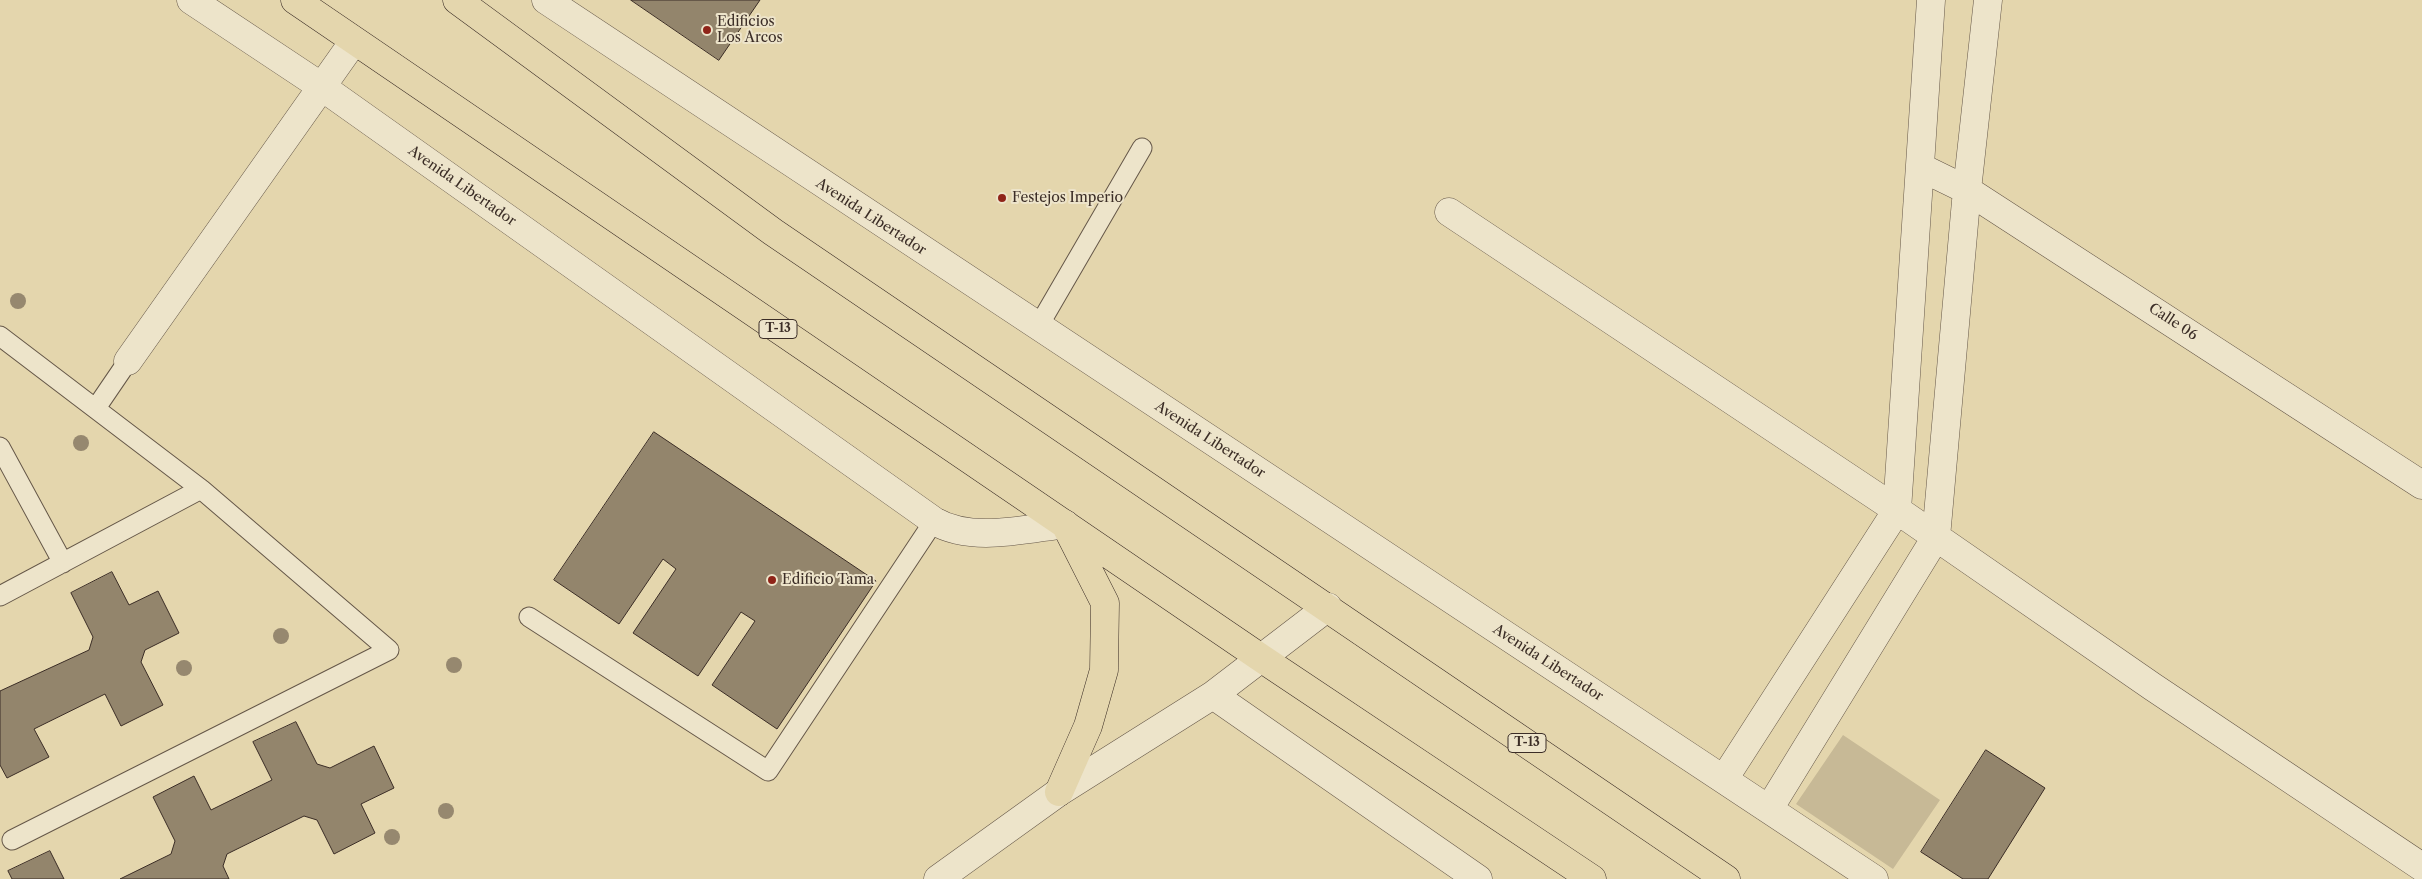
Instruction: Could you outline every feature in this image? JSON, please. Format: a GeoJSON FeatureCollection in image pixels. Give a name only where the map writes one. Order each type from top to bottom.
{"type":"FeatureCollection","features":[{"type":"Feature","properties":{"kind":"highway","name":"T-13"},"geometry":{"type":"LineString","coordinates":[[295,0],[1261,658],[1592,879]]}},
{"type":"Feature","properties":{"kind":"highway","name":"T-13"},"geometry":{"type":"LineString","coordinates":[[457,0],[773,232],[1726,879]]}},
{"type":"Feature","properties":{"kind":"highway"},"geometry":{"type":"LineString","coordinates":[[1059,792],[1088,726],[1104,670],[1106,603],[1065,524]]}},
{"type":"Feature","properties":{"kind":"street","name":"Avenida Libertador"},"geometry":{"type":"LineString","coordinates":[[191,0],[322,87],[944,527],[978,533],[1065,524]]}},
{"type":"Feature","properties":{"kind":"street","name":"Avenida Libertador"},"geometry":{"type":"LineString","coordinates":[[546,0],[1874,879]]}},
{"type":"Feature","properties":{"kind":"street"},"geometry":{"type":"LineString","coordinates":[[1724,779],[1897,510],[1931,0]]}},
{"type":"Feature","properties":{"kind":"street"},"geometry":{"type":"LineString","coordinates":[[1769,809],[1936,537],[1967,190],[1988,0]]}},
{"type":"Feature","properties":{"kind":"street"},"geometry":{"type":"LineString","coordinates":[[128,361],[354,41]]}},
{"type":"Feature","properties":{"kind":"street","name":"Calle 06"},"geometry":{"type":"LineString","coordinates":[[1920,167],[1967,190],[2422,485]]}},
{"type":"Feature","properties":{"kind":"street"},"geometry":{"type":"LineString","coordinates":[[1449,212],[1897,510],[2153,687],[2422,867]]}},
{"type":"Feature","properties":{"kind":"street"},"geometry":{"type":"LineString","coordinates":[[938,879],[1059,792],[1213,695],[1328,607]]}},
{"type":"Feature","properties":{"kind":"street"},"geometry":{"type":"LineString","coordinates":[[1213,695],[1478,879]]}},
{"type":"Feature","properties":{"kind":"lane"},"geometry":{"type":"LineString","coordinates":[[1038,327],[1142,148]]}},
{"type":"Feature","properties":{"kind":"lane"},"geometry":{"type":"LineString","coordinates":[[0,336],[201,489],[389,650],[12,840]]}},
{"type":"Feature","properties":{"kind":"lane"},"geometry":{"type":"LineString","coordinates":[[96,408],[128,361]]}},
{"type":"Feature","properties":{"kind":"lane"},"geometry":{"type":"LineString","coordinates":[[0,447],[63,563]]}},
{"type":"Feature","properties":{"kind":"lane"},"geometry":{"type":"LineString","coordinates":[[0,596],[201,489]]}},
{"type":"Feature","properties":{"kind":"lane"},"geometry":{"type":"LineString","coordinates":[[530,617],[768,771],[934,521]]}},
{"type":"Feature","properties":{"kind":"shaded area"},"geometry":{"type":"Polygon","coordinates":[[[1843,735],[1940,800],[1893,869],[1796,804],[1843,735]]]}},
{"type":"Feature","properties":{"kind":"building","name":"Edificios Los Arcos"},"geometry":{"type":"Polygon","coordinates":[[[631,0],[760,0],[719,60],[631,0]]]}},
{"type":"Feature","properties":{"kind":"building","name":"Edificio Tama"},"geometry":{"type":"Polygon","coordinates":[[[654,432],[876,581],[777,729],[712,685],[755,621],[741,612],[698,676],[633,633],[676,569],[663,559],[619,624],[554,580],[654,432]]]}},
{"type":"Feature","properties":{"kind":"building"},"geometry":{"type":"Polygon","coordinates":[[[112,572],[129,605],[158,591],[179,633],[145,650],[141,662],[163,705],[121,726],[105,694],[34,729],[49,757],[7,778],[0,765],[0,691],[89,650],[93,637],[71,593],[112,572]]]}},
{"type":"Feature","properties":{"kind":"building"},"geometry":{"type":"Polygon","coordinates":[[[296,722],[317,764],[330,768],[374,746],[394,788],[361,804],[375,833],[334,854],[317,820],[304,816],[227,854],[223,866],[229,879],[120,879],[171,854],[175,841],[153,797],[194,776],[211,810],[272,780],[253,742],[296,722]]]}},
{"type":"Feature","properties":{"kind":"building"},"geometry":{"type":"Polygon","coordinates":[[[1986,750],[2045,788],[1988,879],[1963,879],[1921,852],[1986,750]]]}},
{"type":"Feature","properties":{"kind":"building"},"geometry":{"type":"Polygon","coordinates":[[[50,851],[64,879],[12,879],[8,871],[50,851]]]}},
{"type":"Feature","properties":{"kind":"place","name":"Edificios Los Arcos"},"geometry":{"type":"Point","coordinates":[707,30]}},
{"type":"Feature","properties":{"kind":"place","name":"Festejos Imperio"},"geometry":{"type":"Point","coordinates":[1002,198]}},
{"type":"Feature","properties":{"kind":"place","name":"Edificio Tama"},"geometry":{"type":"Point","coordinates":[772,580]}}]}
